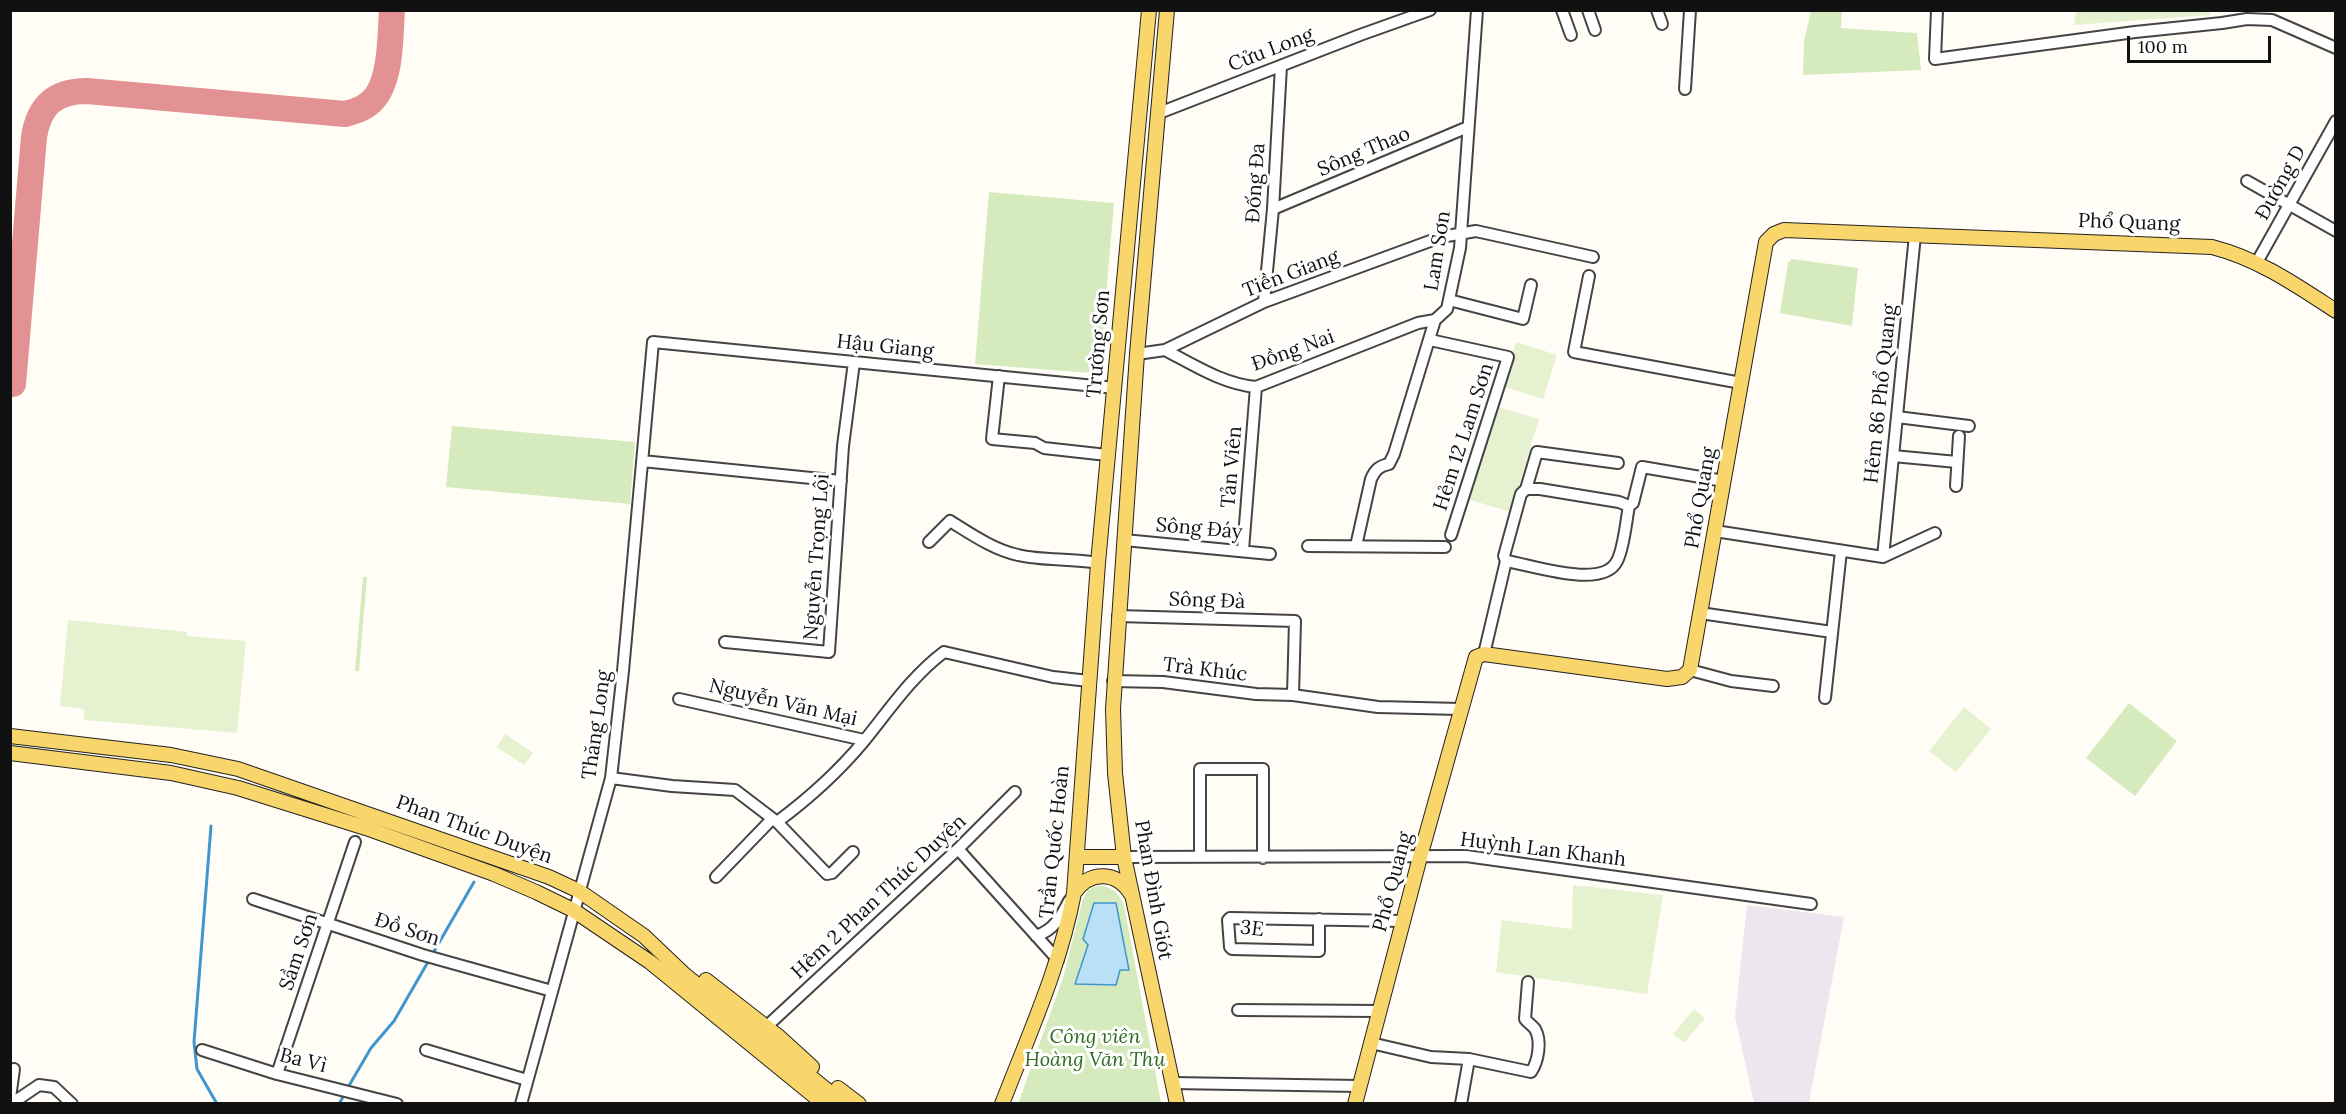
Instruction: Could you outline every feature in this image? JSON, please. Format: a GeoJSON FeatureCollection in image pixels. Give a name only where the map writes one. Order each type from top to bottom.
{"type":"FeatureCollection","features":[{"type":"Feature","properties":{"kind":"main road","name":"Trường Sơn"},"geometry":{"type":"LineString","coordinates":[[1089,681],[1107,455],[1149,10]]}},
{"type":"Feature","properties":{"kind":"main road","name":"Trường Sơn"},"geometry":{"type":"LineString","coordinates":[[1113,681],[1137,354],[1167,10]]}},
{"type":"Feature","properties":{"kind":"main road","name":"Phổ Quang"},"geometry":{"type":"LineString","coordinates":[[1690,670],[1766,242],[1774,234],[1784,230],[2202,245],[2226,250],[2257,262],[2336,311]]}},
{"type":"Feature","properties":{"kind":"main road","name":"Phổ Quang"},"geometry":{"type":"LineString","coordinates":[[1355,1104],[1473,661],[1484,654]]}},
{"type":"Feature","properties":{"kind":"main road"},"geometry":{"type":"LineString","coordinates":[[1484,654],[1666,680],[1682,677],[1690,670]]}},
{"type":"Feature","properties":{"kind":"main road","name":"Trần Quốc Hoàn"},"geometry":{"type":"LineString","coordinates":[[1002,1104],[1047,993],[1058,960],[1074,893],[1089,681]]}},
{"type":"Feature","properties":{"kind":"main road","name":"Phan Đình Giót"},"geometry":{"type":"LineString","coordinates":[[1113,681],[1115,773],[1124,857],[1177,1104]]}},
{"type":"Feature","properties":{"kind":"main road","name":"Phan Thúc Duyện"},"geometry":{"type":"LineString","coordinates":[[10,736],[171,755],[238,769],[543,874],[579,891],[644,936],[666,956],[686,965],[859,1104]]}},
{"type":"Feature","properties":{"kind":"main road","name":"Phan Thúc Duyện"},"geometry":{"type":"LineString","coordinates":[[10,753],[171,773],[238,788],[366,828],[494,874],[573,910],[650,962],[824,1104]]}},
{"type":"Feature","properties":{"kind":"main road"},"geometry":{"type":"LineString","coordinates":[[366,828],[370,813]]}},
{"type":"Feature","properties":{"kind":"main road"},"geometry":{"type":"LineString","coordinates":[[1077,857],[1124,857]]}},
{"type":"Feature","properties":{"kind":"main road"},"geometry":{"type":"LineString","coordinates":[[1074,893],[1086,881],[1103,876],[1120,881],[1132,896]]}},
{"type":"Feature","properties":{"kind":"main road"},"geometry":{"type":"LineString","coordinates":[[666,956],[729,1011],[844,1104]]}},
{"type":"Feature","properties":{"kind":"street","name":"Cửu Long"},"geometry":{"type":"LineString","coordinates":[[1159,113],[1430,10]]}},
{"type":"Feature","properties":{"kind":"street","name":"Lam Sơn"},"geometry":{"type":"LineString","coordinates":[[1356,546],[1374,471],[1381,465],[1389,464],[1394,454],[1435,320],[1447,309],[1461,232],[1477,10]]}},
{"type":"Feature","properties":{"kind":"street"},"geometry":{"type":"LineString","coordinates":[[1562,10],[1570,34]]}},
{"type":"Feature","properties":{"kind":"street"},"geometry":{"type":"LineString","coordinates":[[1588,10],[1595,30]]}},
{"type":"Feature","properties":{"kind":"street"},"geometry":{"type":"LineString","coordinates":[[1657,10],[1662,24]]}},
{"type":"Feature","properties":{"kind":"street"},"geometry":{"type":"LineString","coordinates":[[1685,89],[1690,10]]}},
{"type":"Feature","properties":{"kind":"street"},"geometry":{"type":"LineString","coordinates":[[1937,10],[1935,59],[2247,19],[2272,20],[2336,48]]}},
{"type":"Feature","properties":{"kind":"street","name":"Đống Đa"},"geometry":{"type":"LineString","coordinates":[[1264,302],[1273,209],[1281,66]]}},
{"type":"Feature","properties":{"kind":"street","name":"Đường D"},"geometry":{"type":"LineString","coordinates":[[2257,262],[2289,205],[2331,140],[2336,121]]}},
{"type":"Feature","properties":{"kind":"street","name":"Sông Thao"},"geometry":{"type":"LineString","coordinates":[[1273,209],[1468,127]]}},
{"type":"Feature","properties":{"kind":"street"},"geometry":{"type":"LineString","coordinates":[[2247,181],[2336,231]]}},
{"type":"Feature","properties":{"kind":"street"},"geometry":{"type":"LineString","coordinates":[[1461,232],[1476,231],[1593,258]]}},
{"type":"Feature","properties":{"kind":"street","name":"Tiền Giang"},"geometry":{"type":"LineString","coordinates":[[1137,354],[1165,350],[1264,302],[1441,237],[1461,232]]}},
{"type":"Feature","properties":{"kind":"street","name":"Hẻm 86 Phổ Quang"},"geometry":{"type":"LineString","coordinates":[[1883,557],[1915,235]]}},
{"type":"Feature","properties":{"kind":"street"},"geometry":{"type":"LineString","coordinates":[[1589,276],[1574,352],[1741,383]]}},
{"type":"Feature","properties":{"kind":"street"},"geometry":{"type":"LineString","coordinates":[[1449,300],[1523,319],[1531,285]]}},
{"type":"Feature","properties":{"kind":"street","name":"Đồng Nai"},"geometry":{"type":"LineString","coordinates":[[1165,350],[1221,379],[1256,387],[1418,323],[1435,320]]}},
{"type":"Feature","properties":{"kind":"street","name":"Hẻm 12 Lam Sơn"},"geometry":{"type":"LineString","coordinates":[[1430,340],[1508,357],[1451,535]]}},
{"type":"Feature","properties":{"kind":"street","name":"Hậu Giang"},"geometry":{"type":"LineString","coordinates":[[653,342],[1114,388]]}},
{"type":"Feature","properties":{"kind":"street","name":"Thăng Long"},"geometry":{"type":"LineString","coordinates":[[521,1104],[610,778],[623,671],[653,342]]}},
{"type":"Feature","properties":{"kind":"street","name":"Nguyễn Trọng Lội"},"geometry":{"type":"LineString","coordinates":[[725,642],[829,652],[841,481],[854,362]]}},
{"type":"Feature","properties":{"kind":"street"},"geometry":{"type":"LineString","coordinates":[[999,376],[992,439],[1035,443],[1044,448],[1107,455]]}},
{"type":"Feature","properties":{"kind":"street","name":"Tản Viên"},"geometry":{"type":"LineString","coordinates":[[1243,550],[1256,387]]}},
{"type":"Feature","properties":{"kind":"street"},"geometry":{"type":"LineString","coordinates":[[1897,417],[1969,426]]}},
{"type":"Feature","properties":{"kind":"street"},"geometry":{"type":"LineString","coordinates":[[1956,486],[1959,436]]}},
{"type":"Feature","properties":{"kind":"street"},"geometry":{"type":"LineString","coordinates":[[1484,654],[1506,561],[1504,556],[1521,494],[1526,489],[1537,452],[1618,463]]}},
{"type":"Feature","properties":{"kind":"street"},"geometry":{"type":"LineString","coordinates":[[1893,456],[1957,462]]}},
{"type":"Feature","properties":{"kind":"street"},"geometry":{"type":"LineString","coordinates":[[642,461],[841,481]]}},
{"type":"Feature","properties":{"kind":"street"},"geometry":{"type":"LineString","coordinates":[[1506,561],[1581,575],[1598,575],[1606,572],[1618,560],[1629,506],[1633,503],[1642,467],[1724,481]]}},
{"type":"Feature","properties":{"kind":"street"},"geometry":{"type":"LineString","coordinates":[[1526,489],[1540,489],[1619,502],[1629,506]]}},
{"type":"Feature","properties":{"kind":"street"},"geometry":{"type":"LineString","coordinates":[[929,542],[950,522],[979,539],[1019,556],[1076,559],[1098,563]]}},
{"type":"Feature","properties":{"kind":"street"},"geometry":{"type":"LineString","coordinates":[[1715,531],[1883,557],[1935,533]]}},
{"type":"Feature","properties":{"kind":"street","name":"Sông Đáy"},"geometry":{"type":"LineString","coordinates":[[1124,540],[1270,554]]}},
{"type":"Feature","properties":{"kind":"street"},"geometry":{"type":"LineString","coordinates":[[1308,546],[1445,547]]}},
{"type":"Feature","properties":{"kind":"street"},"geometry":{"type":"LineString","coordinates":[[1825,698],[1841,551]]}},
{"type":"Feature","properties":{"kind":"street"},"geometry":{"type":"LineString","coordinates":[[1700,612],[1832,632]]}},
{"type":"Feature","properties":{"kind":"street","name":"Sông Đà"},"geometry":{"type":"LineString","coordinates":[[1118,616],[1295,621],[1293,695]]}},
{"type":"Feature","properties":{"kind":"street","name":"Nguyễn Văn Mại"},"geometry":{"type":"LineString","coordinates":[[679,699],[864,740],[898,696],[944,652],[1053,677],[1089,681]]}},
{"type":"Feature","properties":{"kind":"street"},"geometry":{"type":"LineString","coordinates":[[1690,670],[1731,681],[1773,686]]}},
{"type":"Feature","properties":{"kind":"street","name":"Trà Khúc"},"geometry":{"type":"LineString","coordinates":[[1113,681],[1163,682],[1256,694],[1293,695],[1378,707],[1460,709]]}},
{"type":"Feature","properties":{"kind":"street"},"geometry":{"type":"LineString","coordinates":[[716,877],[775,820],[820,786],[864,740]]}},
{"type":"Feature","properties":{"kind":"street"},"geometry":{"type":"LineString","coordinates":[[1200,857],[1200,769],[1263,769],[1263,858]]}},
{"type":"Feature","properties":{"kind":"street"},"geometry":{"type":"LineString","coordinates":[[610,778],[672,786],[735,790],[775,820],[827,874],[832,873],[853,852]]}},
{"type":"Feature","properties":{"kind":"street","name":"Hẻm 2 Phan Thúc Duyện"},"geometry":{"type":"LineString","coordinates":[[766,1027],[958,849],[1015,792]]}},
{"type":"Feature","properties":{"kind":"street","name":"Sầm Sơn"},"geometry":{"type":"LineString","coordinates":[[277,1074],[355,842]]}},
{"type":"Feature","properties":{"kind":"street"},"geometry":{"type":"LineString","coordinates":[[958,849],[1058,960]]}},
{"type":"Feature","properties":{"kind":"street","name":"Huỳnh Lan Khanh"},"geometry":{"type":"LineString","coordinates":[[1124,857],[1466,856],[1811,904]]}},
{"type":"Feature","properties":{"kind":"street"},"geometry":{"type":"LineString","coordinates":[[1036,936],[1045,933],[1056,924],[1074,893]]}},
{"type":"Feature","properties":{"kind":"street","name":"Đồ Sơn"},"geometry":{"type":"LineString","coordinates":[[253,898],[423,955],[552,991]]}},
{"type":"Feature","properties":{"kind":"street","name":"3E"},"geometry":{"type":"LineString","coordinates":[[1319,919],[1319,951],[1232,949],[1230,947],[1228,920],[1230,918],[1319,919],[1403,921]]}},
{"type":"Feature","properties":{"kind":"street"},"geometry":{"type":"LineString","coordinates":[[1371,1043],[1431,1056],[1469,1059],[1528,1073],[1533,1071],[1536,1061],[1538,1036],[1534,1027],[1525,1019],[1528,982]]}},
{"type":"Feature","properties":{"kind":"street"},"geometry":{"type":"LineString","coordinates":[[1238,1010],[1379,1011]]}},
{"type":"Feature","properties":{"kind":"street","name":"Ba Vì"},"geometry":{"type":"LineString","coordinates":[[202,1050],[277,1074],[397,1104]]}},
{"type":"Feature","properties":{"kind":"street"},"geometry":{"type":"LineString","coordinates":[[426,1050],[527,1080]]}},
{"type":"Feature","properties":{"kind":"street"},"geometry":{"type":"LineString","coordinates":[[1461,1104],[1469,1059]]}},
{"type":"Feature","properties":{"kind":"street"},"geometry":{"type":"LineString","coordinates":[[10,1098],[14,1069]]}},
{"type":"Feature","properties":{"kind":"street"},"geometry":{"type":"LineString","coordinates":[[1172,1083],[1359,1086]]}},
{"type":"Feature","properties":{"kind":"street"},"geometry":{"type":"LineString","coordinates":[[11,1104],[39,1085],[54,1087],[72,1104]]}},
{"type":"Feature","properties":{"kind":"shaded area"},"geometry":{"type":"Polygon","coordinates":[[[1747,905],[1844,917],[1809,1103],[1754,1103],[1735,1017],[1747,905]]]}},
{"type":"Feature","properties":{"kind":"green space"},"geometry":{"type":"Polygon","coordinates":[[[2076,10],[2210,11],[2210,15],[2074,25],[2076,10]]]}},
{"type":"Feature","properties":{"kind":"green space"},"geometry":{"type":"Polygon","coordinates":[[[1811,11],[1842,11],[1841,28],[1917,33],[1921,70],[1803,75],[1804,41],[1811,11]]]}},
{"type":"Feature","properties":{"kind":"green space"},"geometry":{"type":"Polygon","coordinates":[[[989,192],[1114,203],[1100,366],[1091,373],[975,364],[989,192]]]}},
{"type":"Feature","properties":{"kind":"green space"},"geometry":{"type":"Polygon","coordinates":[[[1792,259],[1858,268],[1852,326],[1780,313],[1788,263],[1792,259]]]}},
{"type":"Feature","properties":{"kind":"green space"},"geometry":{"type":"Polygon","coordinates":[[[1516,342],[1557,355],[1543,399],[1502,386],[1516,342]]]}},
{"type":"Feature","properties":{"kind":"green space"},"geometry":{"type":"Polygon","coordinates":[[[1495,406],[1539,419],[1511,512],[1467,499],[1495,406]]]}},
{"type":"Feature","properties":{"kind":"green space"},"geometry":{"type":"Polygon","coordinates":[[[452,426],[635,442],[630,504],[446,487],[452,426]]]}},
{"type":"Feature","properties":{"kind":"green space"},"geometry":{"type":"Polygon","coordinates":[[[363,577],[367,577],[359,671],[355,671],[363,577]]]}},
{"type":"Feature","properties":{"kind":"green space"},"geometry":{"type":"Polygon","coordinates":[[[68,620],[187,632],[187,636],[246,641],[237,733],[84,720],[84,709],[60,706],[68,620]]]}},
{"type":"Feature","properties":{"kind":"green space"},"geometry":{"type":"Polygon","coordinates":[[[2129,703],[2177,741],[2135,796],[2086,758],[2129,703]]]}},
{"type":"Feature","properties":{"kind":"green space"},"geometry":{"type":"Polygon","coordinates":[[[1964,707],[1991,729],[1956,772],[1929,751],[1964,707]]]}},
{"type":"Feature","properties":{"kind":"green space"},"geometry":{"type":"Polygon","coordinates":[[[505,734],[533,753],[524,765],[497,747],[505,734]]]}},
{"type":"Feature","properties":{"kind":"green space"},"geometry":{"type":"Polygon","coordinates":[[[1573,885],[1663,895],[1647,994],[1496,972],[1502,920],[1572,929],[1573,885]]]}},
{"type":"Feature","properties":{"kind":"green space","name":"Công viên Hoàng Văn Thụ"},"geometry":{"type":"Polygon","coordinates":[[[1097,886],[1114,891],[1124,905],[1161,1103],[1018,1104],[1063,978],[1083,899],[1088,890],[1097,886]]]}},
{"type":"Feature","properties":{"kind":"green space"},"geometry":{"type":"Polygon","coordinates":[[[1694,1009],[1705,1018],[1684,1043],[1673,1034],[1694,1009]]]}},
{"type":"Feature","properties":{"kind":"water"},"geometry":{"type":"Polygon","coordinates":[[[1094,903],[1116,903],[1129,970],[1120,970],[1116,985],[1075,984],[1088,945],[1083,939],[1094,903]]]}},
{"type":"Feature","properties":{"kind":"waterway"},"geometry":{"type":"LineString","coordinates":[[211,826],[194,1042],[197,1069],[217,1104]]}},
{"type":"Feature","properties":{"kind":"waterway"},"geometry":{"type":"LineString","coordinates":[[347,1089],[371,1048],[394,1021],[474,882]]}},
{"type":"Feature","properties":{"kind":"waterway"},"geometry":{"type":"LineString","coordinates":[[339,1104],[344,1095]]}},
{"type":"Feature","properties":{"kind":"taxiway"},"geometry":{"type":"LineString","coordinates":[[13,384],[34,137],[40,116],[50,102],[66,94],[87,91],[345,114],[367,105],[381,87],[388,62],[392,10]]}}]}
